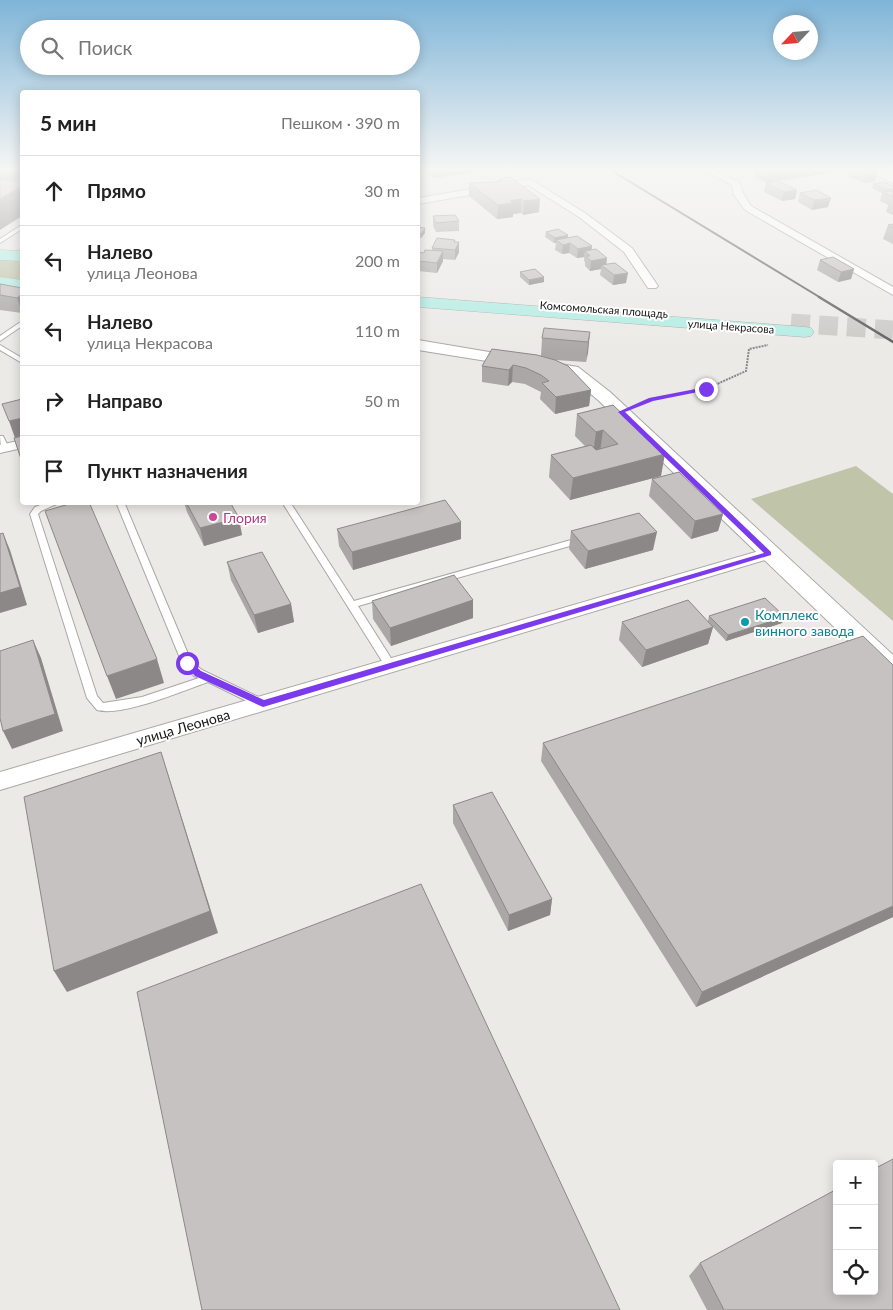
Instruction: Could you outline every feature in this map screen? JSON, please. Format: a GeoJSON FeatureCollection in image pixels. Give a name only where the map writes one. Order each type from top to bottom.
{"type":"FeatureCollection","features":[{"type":"Feature","properties":{"kind":"main road"},"geometry":{"type":"LineString","coordinates":[[0,252],[20,256]]}},
{"type":"Feature","properties":{"kind":"main road"},"geometry":{"type":"LineString","coordinates":[[0,282],[20,286]]}},
{"type":"Feature","properties":{"kind":"main road","name":"Комсомольская площадь"},"geometry":{"type":"LineString","coordinates":[[420,296],[798,327]]}},
{"type":"Feature","properties":{"kind":"main road","name":"улица Некрасова"},"geometry":{"type":"LineString","coordinates":[[420,302],[798,327]]}},
{"type":"Feature","properties":{"kind":"street"},"geometry":{"type":"LineString","coordinates":[[602,230],[628,250],[652,286]]}},
{"type":"Feature","properties":{"kind":"street"},"geometry":{"type":"LineString","coordinates":[[786,230],[893,292]]}},
{"type":"Feature","properties":{"kind":"street"},"geometry":{"type":"LineString","coordinates":[[420,345],[572,370],[621,412],[893,669]]}},
{"type":"Feature","properties":{"kind":"street"},"geometry":{"type":"LineString","coordinates":[[2,445],[20,444]]}},
{"type":"Feature","properties":{"kind":"street","name":"улица Леонова"},"geometry":{"type":"LineString","coordinates":[[0,778],[263,704],[769,553]]}},
{"type":"Feature","properties":{"kind":"lane"},"geometry":{"type":"LineString","coordinates":[[0,252],[20,230]]}},
{"type":"Feature","properties":{"kind":"lane"},"geometry":{"type":"LineString","coordinates":[[0,339],[20,325]]}},
{"type":"Feature","properties":{"kind":"lane"},"geometry":{"type":"LineString","coordinates":[[0,347],[20,360]]}},
{"type":"Feature","properties":{"kind":"lane"},"geometry":{"type":"LineString","coordinates":[[49,505],[38,509],[34,514],[92,698],[100,707],[128,704],[209,678]]}},
{"type":"Feature","properties":{"kind":"lane"},"geometry":{"type":"LineString","coordinates":[[121,505],[187,663],[198,674],[263,704]]}},
{"type":"Feature","properties":{"kind":"lane"},"geometry":{"type":"LineString","coordinates":[[288,505],[391,666]]}},
{"type":"Feature","properties":{"kind":"lane"},"geometry":{"type":"LineString","coordinates":[[351,604],[595,536]]}},
{"type":"Feature","properties":{"kind":"path"},"geometry":{"type":"LineString","coordinates":[[621,412],[651,399],[706,389],[746,371],[749,349]]}},
{"type":"Feature","properties":{"kind":"green space"},"geometry":{"type":"Polygon","coordinates":[[[0,260],[20,261],[20,280],[0,277],[0,260]]]}},
{"type":"Feature","properties":{"kind":"green space"},"geometry":{"type":"Polygon","coordinates":[[[856,466],[893,494],[893,621],[751,499],[856,466]]]}},
{"type":"Feature","properties":{"kind":"building"},"geometry":{"type":"Polygon","coordinates":[[[560,230],[568,235],[555,238],[546,232],[560,230]]]}},
{"type":"Feature","properties":{"kind":"building"},"geometry":{"type":"Polygon","coordinates":[[[577,236],[592,246],[578,249],[570,243],[563,245],[556,240],[577,236]]]}},
{"type":"Feature","properties":{"kind":"building"},"geometry":{"type":"Polygon","coordinates":[[[437,238],[459,242],[455,250],[432,248],[437,238]]]}},
{"type":"Feature","properties":{"kind":"building"},"geometry":{"type":"Polygon","coordinates":[[[596,249],[607,258],[591,261],[586,256],[590,256],[585,251],[596,249]]]}},
{"type":"Feature","properties":{"kind":"building"},"geometry":{"type":"Polygon","coordinates":[[[425,250],[443,251],[437,263],[420,261],[420,252],[424,253],[425,250]]]}},
{"type":"Feature","properties":{"kind":"building"},"geometry":{"type":"Polygon","coordinates":[[[833,257],[854,269],[841,272],[820,260],[833,257]]]}},
{"type":"Feature","properties":{"kind":"building"},"geometry":{"type":"Polygon","coordinates":[[[615,263],[628,273],[614,275],[601,265],[615,263]]]}},
{"type":"Feature","properties":{"kind":"building"},"geometry":{"type":"Polygon","coordinates":[[[535,269],[544,277],[529,280],[520,272],[535,269]]]}},
{"type":"Feature","properties":{"kind":"building"},"geometry":{"type":"Polygon","coordinates":[[[0,284],[20,288],[20,296],[17,298],[0,295],[0,284]]]}},
{"type":"Feature","properties":{"kind":"building"},"geometry":{"type":"Polygon","coordinates":[[[544,328],[590,332],[588,342],[542,338],[544,328]]]}},
{"type":"Feature","properties":{"kind":"building"},"geometry":{"type":"Polygon","coordinates":[[[492,349],[537,355],[555,360],[568,366],[591,390],[556,397],[542,383],[549,381],[526,368],[513,365],[509,370],[482,366],[492,349]]]}},
{"type":"Feature","properties":{"kind":"building"},"geometry":{"type":"Polygon","coordinates":[[[20,400],[20,418],[9,421],[2,404],[20,400]]]}},
{"type":"Feature","properties":{"kind":"building"},"geometry":{"type":"Polygon","coordinates":[[[613,405],[665,454],[573,478],[551,455],[591,445],[596,450],[618,444],[603,430],[596,432],[577,414],[613,405]]]}},
{"type":"Feature","properties":{"kind":"building"},"geometry":{"type":"Polygon","coordinates":[[[20,436],[20,456],[14,438],[20,436]]]}},
{"type":"Feature","properties":{"kind":"building"},"geometry":{"type":"Polygon","coordinates":[[[679,472],[723,514],[695,521],[652,479],[679,472]]]}},
{"type":"Feature","properties":{"kind":"building"},"geometry":{"type":"Polygon","coordinates":[[[445,500],[461,522],[352,552],[337,529],[445,500]]]}},
{"type":"Feature","properties":{"kind":"building"},"geometry":{"type":"Polygon","coordinates":[[[66,505],[90,505],[157,659],[107,676],[45,511],[66,505]]]}},
{"type":"Feature","properties":{"kind":"building"},"geometry":{"type":"Polygon","coordinates":[[[188,505],[232,505],[239,518],[200,528],[188,505]]]}},
{"type":"Feature","properties":{"kind":"building"},"geometry":{"type":"Polygon","coordinates":[[[639,513],[657,532],[588,551],[571,531],[639,513]]]}},
{"type":"Feature","properties":{"kind":"building"},"geometry":{"type":"Polygon","coordinates":[[[3,533],[20,587],[0,593],[0,534],[3,533]]]}},
{"type":"Feature","properties":{"kind":"building"},"geometry":{"type":"Polygon","coordinates":[[[262,552],[291,604],[254,615],[227,562],[262,552]]]}},
{"type":"Feature","properties":{"kind":"building"},"geometry":{"type":"Polygon","coordinates":[[[454,575],[473,600],[390,628],[372,601],[454,575]]]}},
{"type":"Feature","properties":{"kind":"building","name":"Комплекс винного завода"},"geometry":{"type":"Polygon","coordinates":[[[765,598],[785,617],[728,635],[709,616],[765,598]]]}},
{"type":"Feature","properties":{"kind":"building"},"geometry":{"type":"Polygon","coordinates":[[[688,600],[713,627],[646,650],[622,622],[688,600]]]}},
{"type":"Feature","properties":{"kind":"building"},"geometry":{"type":"Polygon","coordinates":[[[863,636],[893,665],[893,906],[702,992],[543,743],[863,636]]]}},
{"type":"Feature","properties":{"kind":"building"},"geometry":{"type":"Polygon","coordinates":[[[33,640],[55,714],[3,731],[0,718],[0,651],[33,640]]]}},
{"type":"Feature","properties":{"kind":"building"},"geometry":{"type":"Polygon","coordinates":[[[161,752],[210,911],[54,971],[24,797],[161,752]]]}},
{"type":"Feature","properties":{"kind":"building"},"geometry":{"type":"Polygon","coordinates":[[[492,792],[552,899],[509,915],[453,805],[492,792]]]}},
{"type":"Feature","properties":{"kind":"building"},"geometry":{"type":"Polygon","coordinates":[[[421,884],[620,1310],[202,1310],[137,992],[421,884]]]}},
{"type":"Feature","properties":{"kind":"building"},"geometry":{"type":"Polygon","coordinates":[[[893,1159],[893,1310],[724,1310],[700,1263],[833,1191],[833,1295],[878,1295],[878,1167],[893,1159]]]}},
{"type":"Feature","properties":{"kind":"tunnel"},"geometry":{"type":"LineString","coordinates":[[791,323],[893,330]]}},
{"type":"Feature","properties":{"kind":"railway"},"geometry":{"type":"LineString","coordinates":[[709,230],[821,298]]}},
{"type":"Feature","properties":{"kind":"railway"},"geometry":{"type":"LineString","coordinates":[[819,297],[893,342]]}},
{"type":"Feature","properties":{"kind":"place","name":"Глория"},"geometry":{"type":"Point","coordinates":[213,517]}},
{"type":"Feature","properties":{"kind":"place","name":"Комплекс винного завода"},"geometry":{"type":"Point","coordinates":[745,622]}},
{"type":"Feature","properties":{"kind":"route"},"geometry":{"type":"LineString","coordinates":[[187,663],[198,674],[263,704],[769,553],[621,412],[651,399],[706,389]]}}]}
